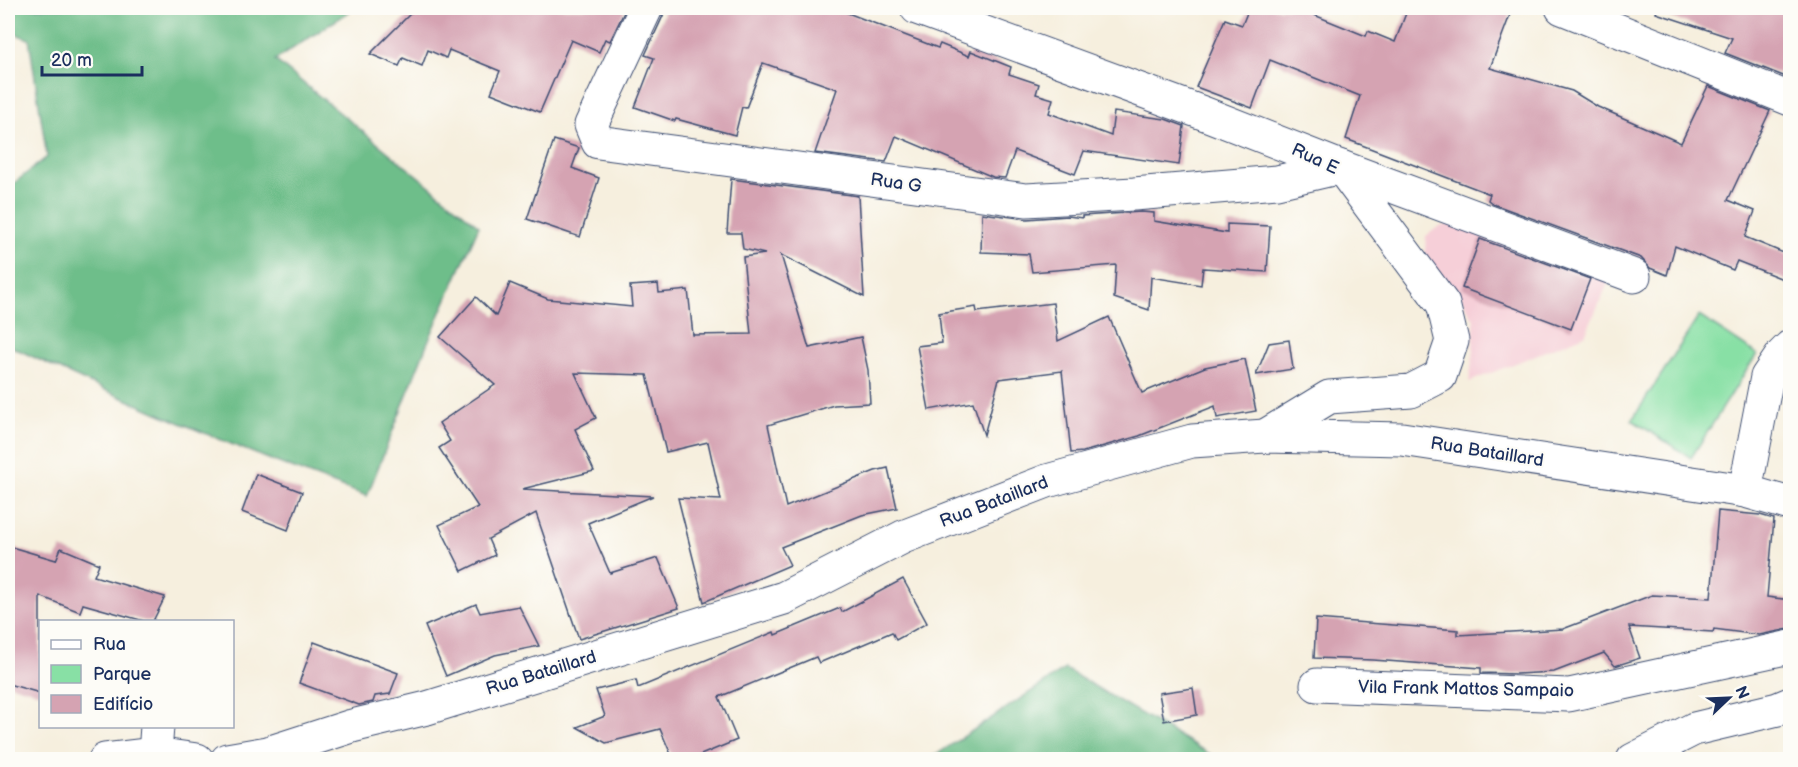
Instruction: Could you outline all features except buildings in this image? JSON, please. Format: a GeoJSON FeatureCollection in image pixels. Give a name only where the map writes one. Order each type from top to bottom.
{"type":"FeatureCollection","features":[{"type":"Feature","properties":{"kind":"street","name":"Rua G"},"geometry":{"type":"LineString","coordinates":[[646,8],[591,125],[598,142],[1026,200],[1277,182],[1341,167]]}},
{"type":"Feature","properties":{"kind":"street","name":"Rua E"},"geometry":{"type":"LineString","coordinates":[[917,8],[1203,112],[1341,167],[1443,304],[1452,341],[1440,376],[1411,391],[1329,397],[1265,436]]}},
{"type":"Feature","properties":{"kind":"street"},"geometry":{"type":"LineString","coordinates":[[1562,8],[1791,99]]}},
{"type":"Feature","properties":{"kind":"street"},"geometry":{"type":"LineString","coordinates":[[1341,167],[1634,276]]}},
{"type":"Feature","properties":{"kind":"street"},"geometry":{"type":"LineString","coordinates":[[1745,490],[1767,377],[1782,355],[1791,347]]}},
{"type":"Feature","properties":{"kind":"street","name":"Rua Bataillard"},"geometry":{"type":"LineString","coordinates":[[227,759],[268,753],[352,726],[428,708],[784,598],[903,537],[1047,481],[1192,441],[1265,436],[1402,439],[1745,490],[1791,504]]}},
{"type":"Feature","properties":{"kind":"street","name":"Vila Frank Mattos Sampaio"},"geometry":{"type":"LineString","coordinates":[[1317,685],[1569,695],[1791,648]]}},
{"type":"Feature","properties":{"kind":"street"},"geometry":{"type":"LineString","coordinates":[[1633,759],[1694,729],[1779,709],[1791,704]]}},
{"type":"Feature","properties":{"kind":"street"},"geometry":{"type":"LineString","coordinates":[[105,759],[156,740],[197,759]]}},
{"type":"Feature","properties":{"kind":"shaded area"},"geometry":{"type":"Polygon","coordinates":[[[1457,222],[1609,281],[1585,335],[1469,382],[1474,320],[1457,290],[1433,267],[1425,252],[1426,236],[1438,227],[1457,222]]]}},
{"type":"Feature","properties":{"kind":"green space"},"geometry":{"type":"Polygon","coordinates":[[[8,8],[355,8],[275,60],[479,226],[427,344],[367,496],[185,425],[8,345],[8,188],[47,157],[29,39],[8,31],[8,8]]]}},
{"type":"Feature","properties":{"kind":"green space"},"geometry":{"type":"Polygon","coordinates":[[[1699,316],[1757,354],[1691,458],[1632,420],[1699,316]]]}},
{"type":"Feature","properties":{"kind":"green space"},"geometry":{"type":"Polygon","coordinates":[[[1065,669],[1218,759],[930,759],[1065,669]]]}}]}
